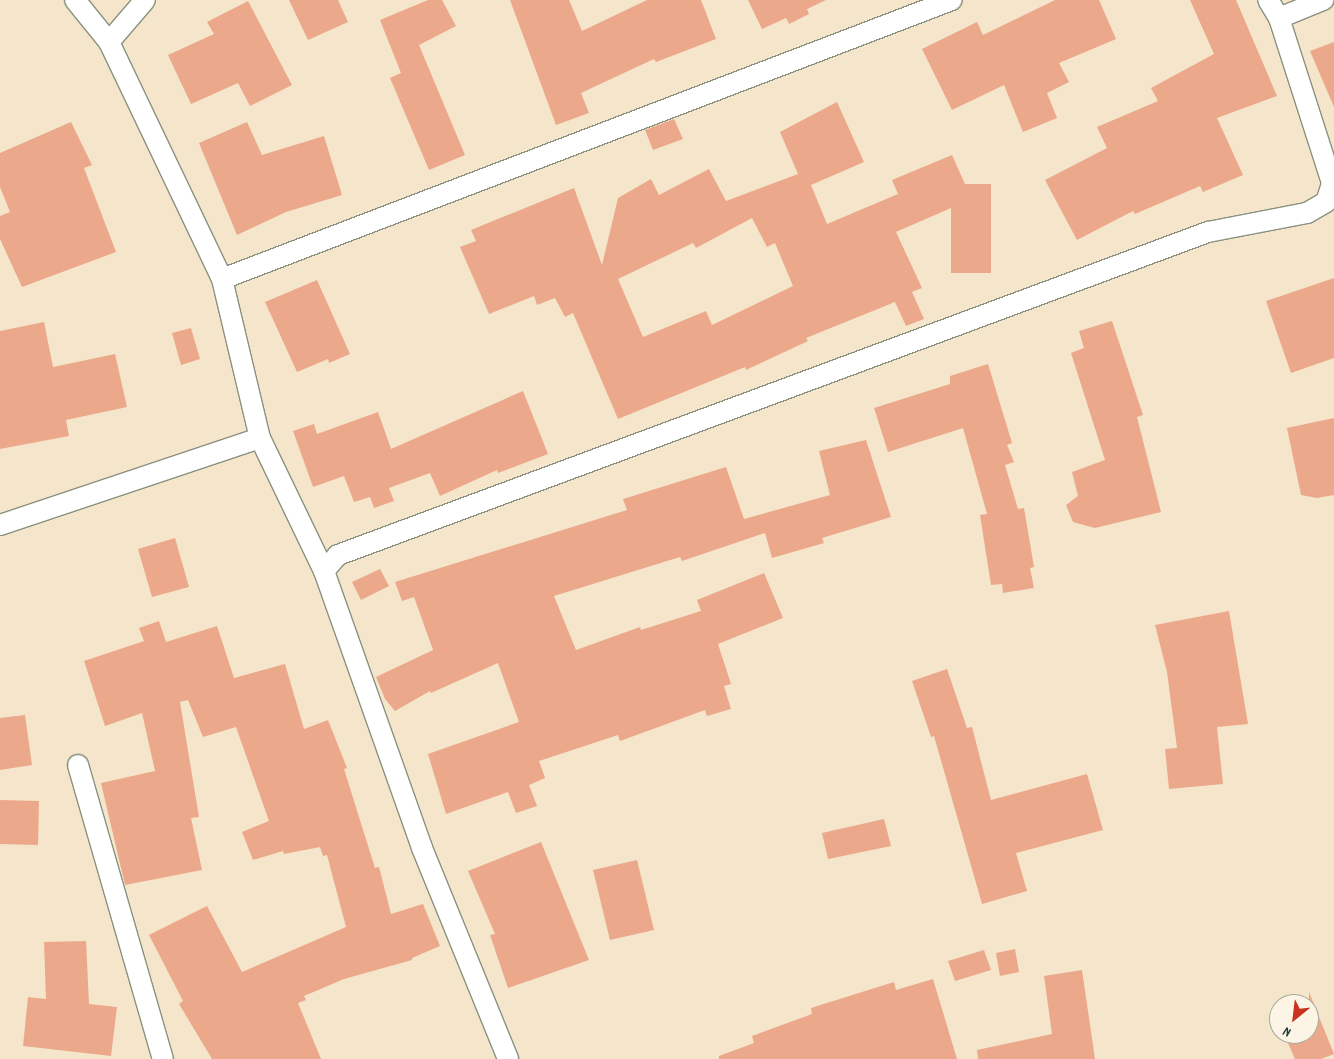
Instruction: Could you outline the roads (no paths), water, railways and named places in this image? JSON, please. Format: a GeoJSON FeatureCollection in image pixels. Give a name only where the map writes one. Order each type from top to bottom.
{"type":"FeatureCollection","features":[{"type":"Feature","properties":{"kind":"street"},"geometry":{"type":"LineString","coordinates":[[75,0],[109,42],[222,279],[260,438],[324,571],[422,848],[508,1059]]}},
{"type":"Feature","properties":{"kind":"street"},"geometry":{"type":"LineString","coordinates":[[109,42],[145,0]]}},
{"type":"Feature","properties":{"kind":"street"},"geometry":{"type":"LineString","coordinates":[[222,279],[952,0]]}},
{"type":"Feature","properties":{"kind":"street"},"geometry":{"type":"LineString","coordinates":[[324,571],[338,555],[1198,235],[1307,213],[1326,202],[1332,184],[1279,18],[1268,0]]}},
{"type":"Feature","properties":{"kind":"street"},"geometry":{"type":"LineString","coordinates":[[1279,18],[1323,0]]}},
{"type":"Feature","properties":{"kind":"street"},"geometry":{"type":"LineString","coordinates":[[0,525],[260,438]]}},
{"type":"Feature","properties":{"kind":"street"},"geometry":{"type":"LineString","coordinates":[[78,765],[163,1059]]}}]}
